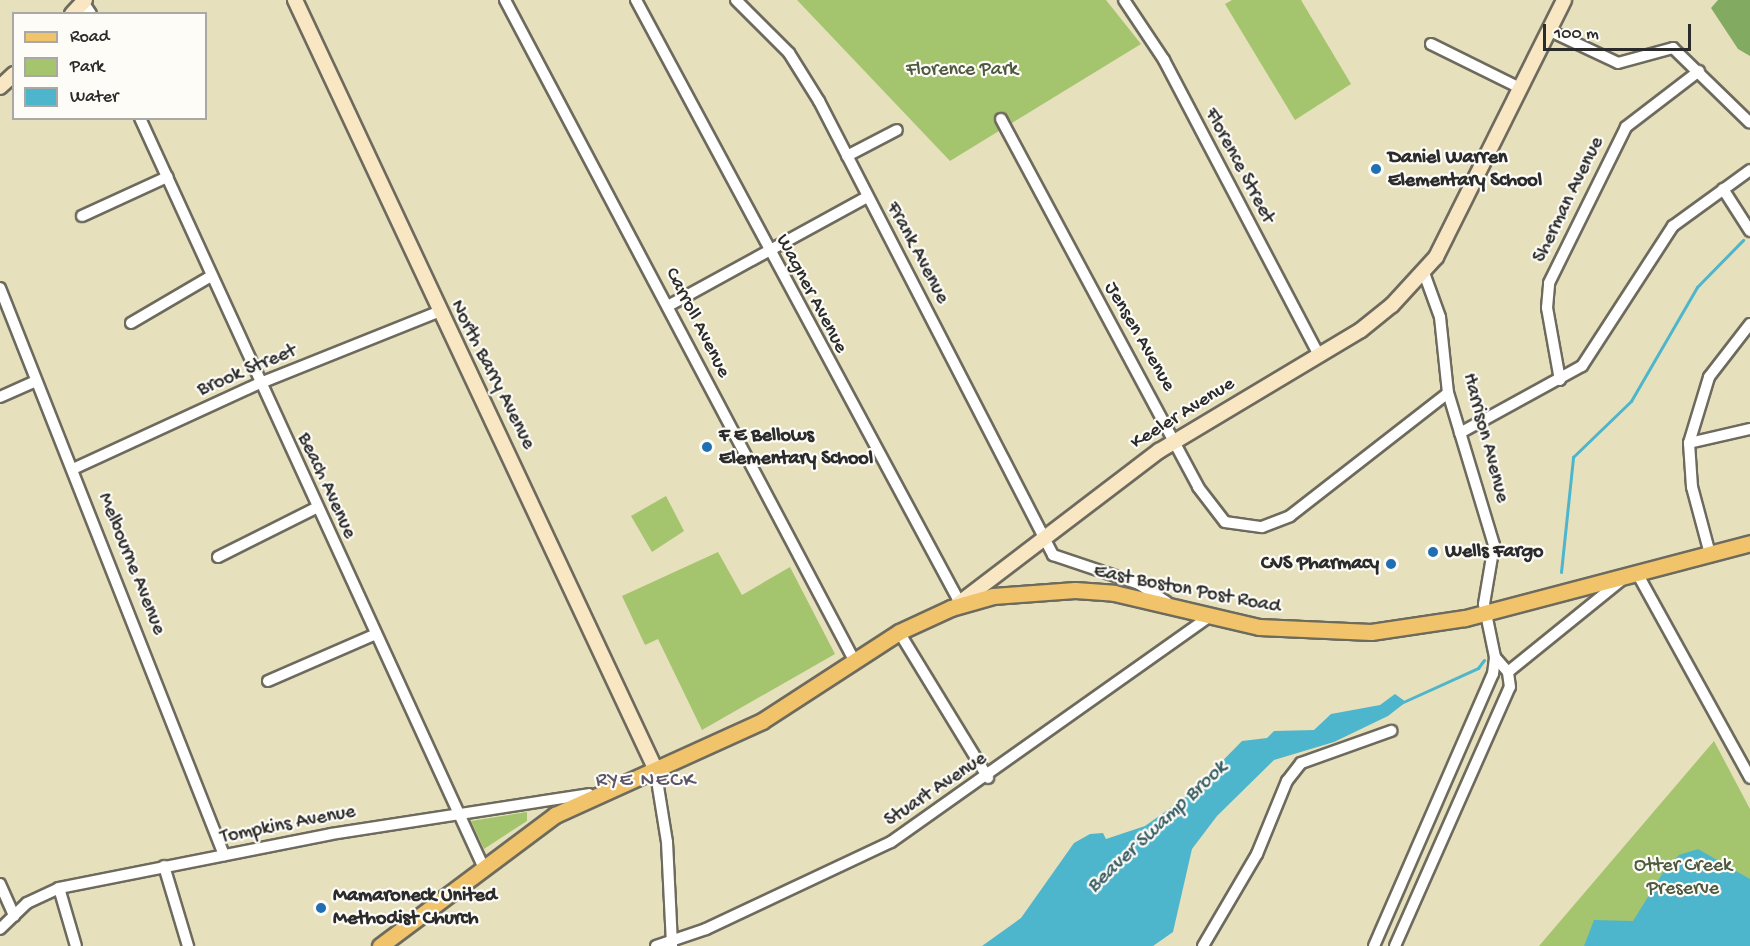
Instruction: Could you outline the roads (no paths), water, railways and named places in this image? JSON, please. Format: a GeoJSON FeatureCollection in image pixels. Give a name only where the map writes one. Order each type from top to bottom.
{"type":"FeatureCollection","features":[{"type":"Feature","properties":{"kind":"main road","name":"North Barry Avenue"},"geometry":{"type":"LineString","coordinates":[[295,0],[438,312],[499,431],[655,768]]}},
{"type":"Feature","properties":{"kind":"main road"},"geometry":{"type":"LineString","coordinates":[[1520,88],[1564,0]]}},
{"type":"Feature","properties":{"kind":"main road"},"geometry":{"type":"LineString","coordinates":[[0,87],[12,76]]}},
{"type":"Feature","properties":{"kind":"main road","name":"Keeler Avenue"},"geometry":{"type":"LineString","coordinates":[[955,606],[1177,440],[1318,353],[1361,330],[1424,273],[1436,257],[1520,88]]}},
{"type":"Feature","properties":{"kind":"main road","name":"East Boston Post Road"},"geometry":{"type":"LineString","coordinates":[[380,946],[483,866],[596,793],[762,721],[899,632],[955,606],[993,596],[1075,590],[1176,608],[1209,617],[1296,631],[1371,632],[1485,613],[1750,543]]}},
{"type":"Feature","properties":{"kind":"street","name":"Carroll Avenue"},"geometry":{"type":"LineString","coordinates":[[505,0],[855,662]]}},
{"type":"Feature","properties":{"kind":"street","name":"Wagner Avenue"},"geometry":{"type":"LineString","coordinates":[[636,0],[955,606]]}},
{"type":"Feature","properties":{"kind":"street","name":"Frank Avenue"},"geometry":{"type":"LineString","coordinates":[[736,0],[789,53],[847,156],[1045,539],[1059,558],[1139,584],[1176,608]]}},
{"type":"Feature","properties":{"kind":"street","name":"Florence Street"},"geometry":{"type":"LineString","coordinates":[[1124,0],[1164,60],[1318,353]]}},
{"type":"Feature","properties":{"kind":"street"},"geometry":{"type":"LineString","coordinates":[[1548,30],[1618,63],[1673,48],[1750,123]]}},
{"type":"Feature","properties":{"kind":"street"},"geometry":{"type":"LineString","coordinates":[[1431,44],[1520,88]]}},
{"type":"Feature","properties":{"kind":"street","name":"Sherman Avenue"},"geometry":{"type":"LineString","coordinates":[[1560,380],[1547,308],[1549,283],[1626,127],[1699,71]]}},
{"type":"Feature","properties":{"kind":"street","name":"Jensen Avenue"},"geometry":{"type":"LineString","coordinates":[[1001,119],[1177,440],[1198,487],[1225,522],[1262,527],[1290,516],[1448,393]]}},
{"type":"Feature","properties":{"kind":"street","name":"Beach Avenue"},"geometry":{"type":"LineString","coordinates":[[141,120],[258,384],[374,635],[461,814],[483,866]]}},
{"type":"Feature","properties":{"kind":"street"},"geometry":{"type":"LineString","coordinates":[[847,156],[897,130]]}},
{"type":"Feature","properties":{"kind":"street"},"geometry":{"type":"LineString","coordinates":[[1460,433],[1582,366],[1673,226],[1750,170]]}},
{"type":"Feature","properties":{"kind":"street"},"geometry":{"type":"LineString","coordinates":[[82,216],[167,177]]}},
{"type":"Feature","properties":{"kind":"street"},"geometry":{"type":"LineString","coordinates":[[1723,189],[1750,231]]}},
{"type":"Feature","properties":{"kind":"street"},"geometry":{"type":"LineString","coordinates":[[668,306],[867,197]]}},
{"type":"Feature","properties":{"kind":"street","name":"Harrison Avenue"},"geometry":{"type":"LineString","coordinates":[[1424,273],[1440,316],[1448,393],[1494,545],[1485,613]]}},
{"type":"Feature","properties":{"kind":"street"},"geometry":{"type":"LineString","coordinates":[[131,323],[211,276]]}},
{"type":"Feature","properties":{"kind":"street","name":"Melbourne Avenue"},"geometry":{"type":"LineString","coordinates":[[0,288],[33,382],[73,469],[224,855]]}},
{"type":"Feature","properties":{"kind":"street","name":"Brook Street"},"geometry":{"type":"LineString","coordinates":[[73,469],[258,384],[438,312]]}},
{"type":"Feature","properties":{"kind":"street"},"geometry":{"type":"LineString","coordinates":[[1710,554],[1692,487],[1689,443],[1709,377],[1750,324]]}},
{"type":"Feature","properties":{"kind":"street"},"geometry":{"type":"LineString","coordinates":[[0,397],[33,382]]}},
{"type":"Feature","properties":{"kind":"street"},"geometry":{"type":"LineString","coordinates":[[1689,443],[1750,429]]}},
{"type":"Feature","properties":{"kind":"street"},"geometry":{"type":"LineString","coordinates":[[218,557],[316,508]]}},
{"type":"Feature","properties":{"kind":"street"},"geometry":{"type":"LineString","coordinates":[[1508,672],[1632,574],[1750,778]]}},
{"type":"Feature","properties":{"kind":"street"},"geometry":{"type":"LineString","coordinates":[[1374,946],[1493,674],[1495,657],[1485,613]]}},
{"type":"Feature","properties":{"kind":"street","name":"Stuart Avenue"},"geometry":{"type":"LineString","coordinates":[[656,946],[672,944],[881,848],[988,778],[1209,617]]}},
{"type":"Feature","properties":{"kind":"street"},"geometry":{"type":"LineString","coordinates":[[899,632],[988,778]]}},
{"type":"Feature","properties":{"kind":"street"},"geometry":{"type":"LineString","coordinates":[[268,681],[374,635]]}},
{"type":"Feature","properties":{"kind":"street"},"geometry":{"type":"LineString","coordinates":[[1395,946],[1499,717],[1510,687],[1508,672],[1495,657]]}},
{"type":"Feature","properties":{"kind":"street"},"geometry":{"type":"LineString","coordinates":[[1203,946],[1257,854],[1287,781],[1301,763],[1391,731]]}},
{"type":"Feature","properties":{"kind":"street"},"geometry":{"type":"LineString","coordinates":[[655,768],[667,842],[672,944]]}},
{"type":"Feature","properties":{"kind":"street","name":"Tompkins Avenue"},"geometry":{"type":"LineString","coordinates":[[0,929],[14,916],[60,888],[224,855],[596,793]]}},
{"type":"Feature","properties":{"kind":"street"},"geometry":{"type":"LineString","coordinates":[[164,866],[188,946]]}},
{"type":"Feature","properties":{"kind":"street"},"geometry":{"type":"LineString","coordinates":[[0,884],[14,916]]}},
{"type":"Feature","properties":{"kind":"street"},"geometry":{"type":"LineString","coordinates":[[60,888],[76,946]]}},
{"type":"Feature","properties":{"kind":"water"},"geometry":{"type":"Polygon","coordinates":[[[1395,694],[1406,702],[1388,716],[1334,742],[1274,760],[1217,816],[1192,849],[1173,932],[1153,946],[982,946],[1021,918],[1074,843],[1090,834],[1103,833],[1106,839],[1145,826],[1190,794],[1242,741],[1267,738],[1274,731],[1314,730],[1331,714],[1380,705],[1395,694]]]}},
{"type":"Feature","properties":{"kind":"water"},"geometry":{"type":"Polygon","coordinates":[[[1698,849],[1750,879],[1750,946],[1584,946],[1594,920],[1633,921],[1664,871],[1679,855],[1698,849]]]}},
{"type":"Feature","properties":{"kind":"waterway","name":"Beaver Swamp Brook"},"geometry":{"type":"LineString","coordinates":[[1561,572],[1573,457],[1631,401],[1697,287],[1743,240]]}},
{"type":"Feature","properties":{"kind":"waterway","name":"Beaver Swamp Brook"},"geometry":{"type":"LineString","coordinates":[[1401,703],[1478,668],[1484,660]]}},
{"type":"Feature","properties":{"kind":"place","name":"Daniel Warren Elementary School"},"geometry":{"type":"Point","coordinates":[1376,169]}},
{"type":"Feature","properties":{"kind":"place","name":"F E Bellows Elementary School"},"geometry":{"type":"Point","coordinates":[707,447]}},
{"type":"Feature","properties":{"kind":"place","name":"Wells Fargo"},"geometry":{"type":"Point","coordinates":[1433,552]}},
{"type":"Feature","properties":{"kind":"place","name":"CVS Pharmacy"},"geometry":{"type":"Point","coordinates":[1391,564]}},
{"type":"Feature","properties":{"kind":"place","name":"Mamaroneck United Methodist Church"},"geometry":{"type":"Point","coordinates":[321,908]}},
{"type":"Feature","properties":{"kind":"district","name":"RYE NECK"},"geometry":{"type":"Point","coordinates":[646,782]}},
{"type":"Feature","properties":{"kind":"park label","name":"Florence Park"},"geometry":{"type":"Point","coordinates":[962,70]}},
{"type":"Feature","properties":{"kind":"park label","name":"Otter Creek Preserve"},"geometry":{"type":"Point","coordinates":[1683,878]}}]}
